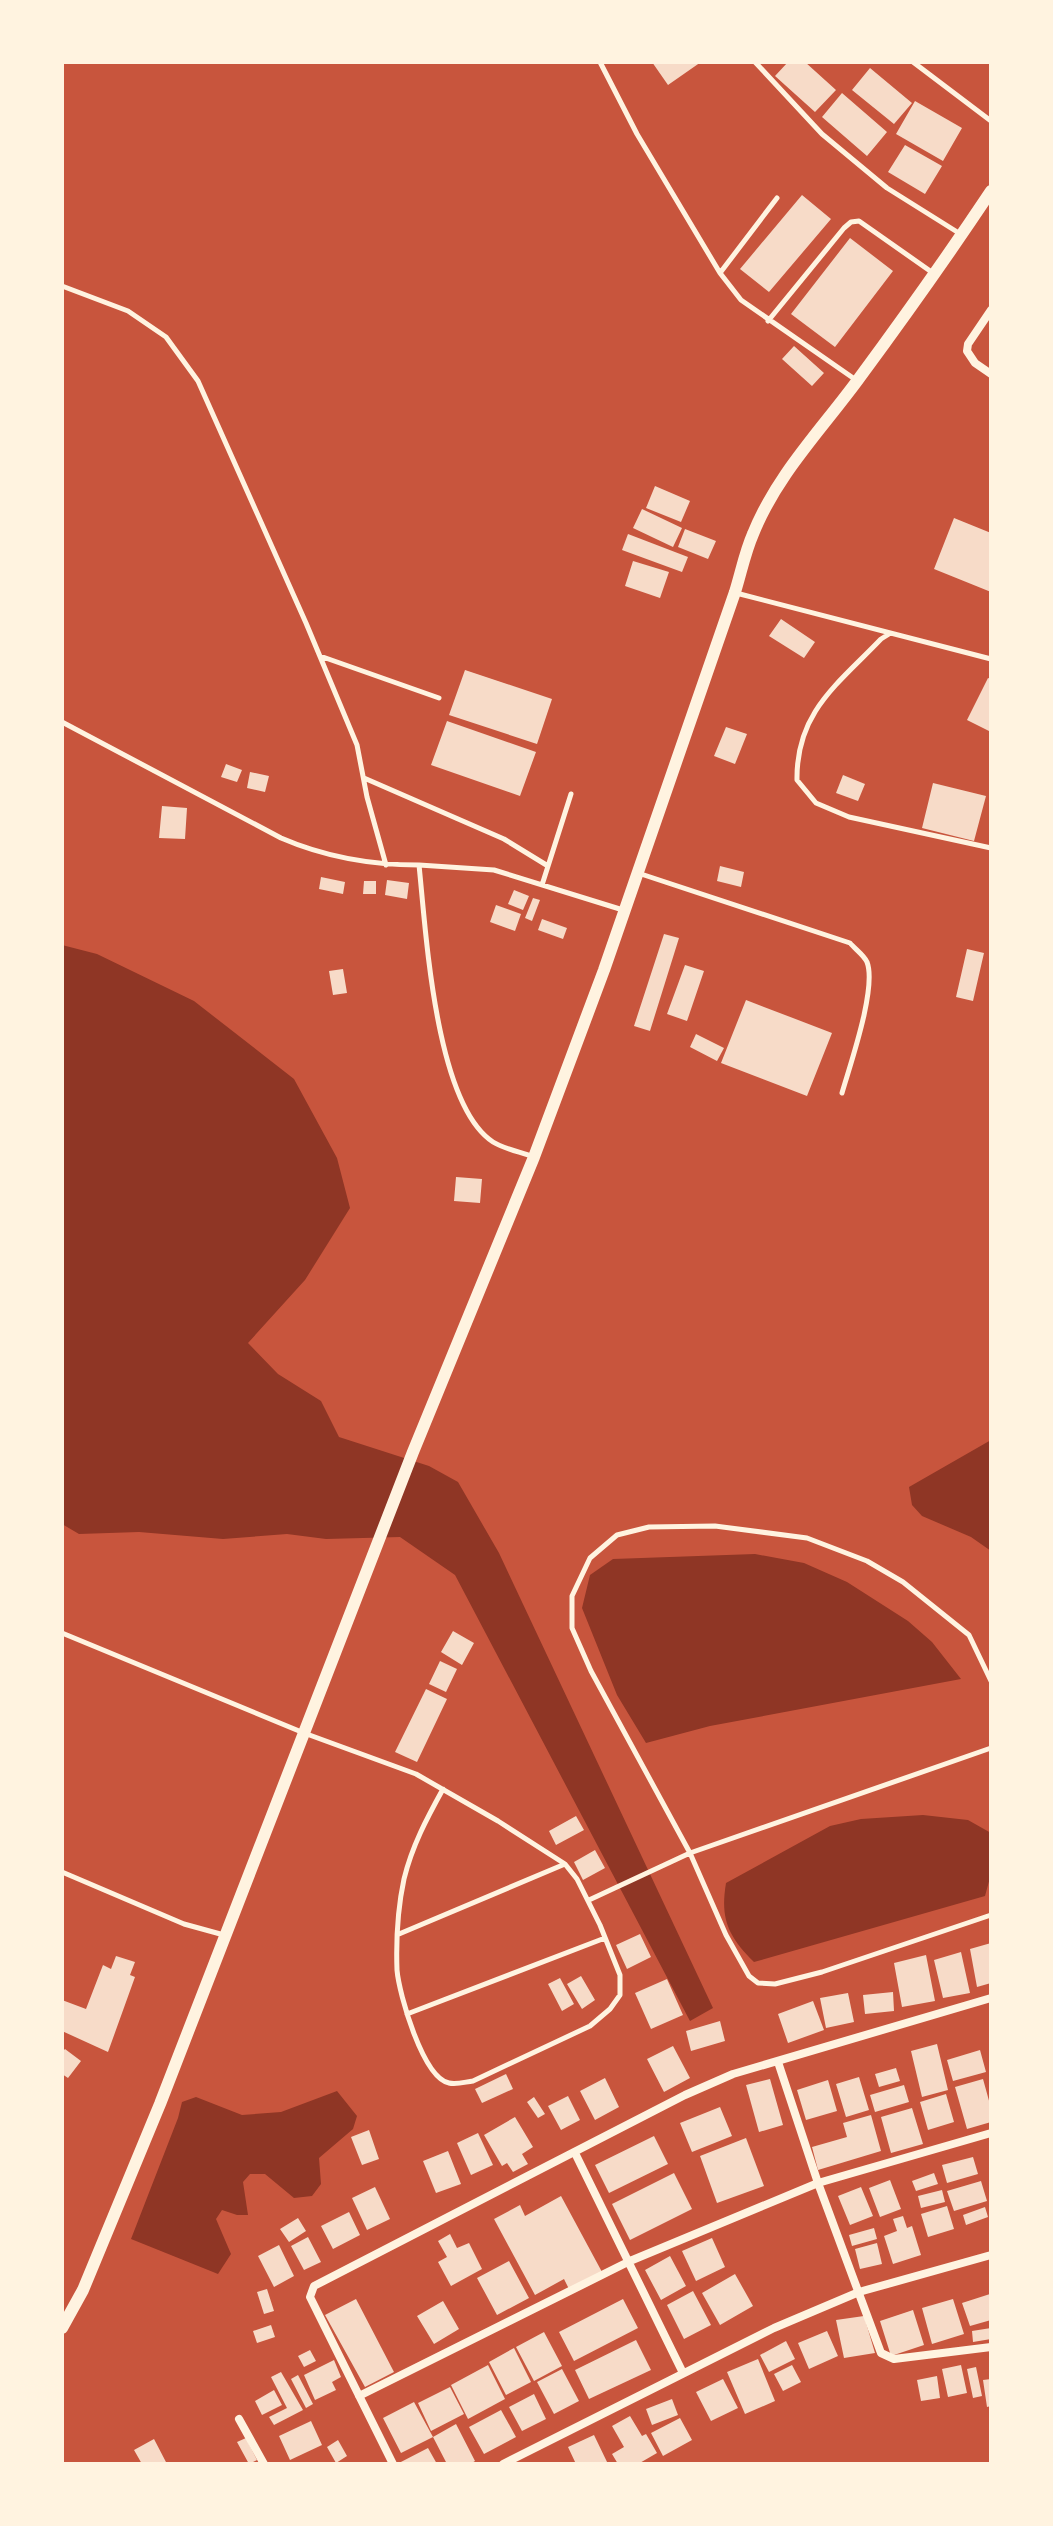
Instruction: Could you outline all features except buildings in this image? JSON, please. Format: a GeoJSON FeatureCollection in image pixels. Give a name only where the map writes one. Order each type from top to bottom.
{"type":"FeatureCollection","features":[{"type":"Feature","properties":{"kind":"street"},"geometry":{"type":"LineString","coordinates":[[62,2328],[83,2290],[148,2133],[413,1452],[534,1157],[637,873],[735,592],[752,534],[796,459],[935,274],[991,191]]}},
{"type":"Feature","properties":{"kind":"street"},"geometry":{"type":"LineString","coordinates":[[991,310],[968,344],[967,351],[975,363],[991,374]]}},
{"type":"Feature","properties":{"kind":"street"},"geometry":{"type":"LineString","coordinates":[[393,2464],[310,2297],[311,2288],[685,2095],[733,2074],[991,1998]]}},
{"type":"Feature","properties":{"kind":"street"},"geometry":{"type":"LineString","coordinates":[[778,2062],[818,2183],[881,2353],[889,2358],[991,2347]]}},
{"type":"Feature","properties":{"kind":"street"},"geometry":{"type":"LineString","coordinates":[[359,2396],[630,2261],[818,2183],[991,2133]]}},
{"type":"Feature","properties":{"kind":"street"},"geometry":{"type":"LineString","coordinates":[[575,2153],[683,2373]]}},
{"type":"Feature","properties":{"kind":"street"},"geometry":{"type":"LineString","coordinates":[[503,2464],[774,2328],[859,2292],[991,2255]]}},
{"type":"Feature","properties":{"kind":"street"},"geometry":{"type":"LineString","coordinates":[[239,2419],[264,2464]]}},
{"type":"Feature","properties":{"kind":"lane"},"geometry":{"type":"LineString","coordinates":[[600,62],[637,134],[720,273],[741,300],[857,381]]}},
{"type":"Feature","properties":{"kind":"lane"},"geometry":{"type":"LineString","coordinates":[[755,62],[822,134],[887,188],[962,235]]}},
{"type":"Feature","properties":{"kind":"lane"},"geometry":{"type":"LineString","coordinates":[[913,62],[991,121]]}},
{"type":"Feature","properties":{"kind":"lane"},"geometry":{"type":"LineString","coordinates":[[720,273],[777,198]]}},
{"type":"Feature","properties":{"kind":"lane"},"geometry":{"type":"LineString","coordinates":[[768,321],[851,222],[859,221],[935,274]]}},
{"type":"Feature","properties":{"kind":"lane"},"geometry":{"type":"LineString","coordinates":[[62,286],[128,311],[166,337],[198,381],[357,745],[386,865]]}},
{"type":"Feature","properties":{"kind":"lane"},"geometry":{"type":"LineString","coordinates":[[735,592],[991,659]]}},
{"type":"Feature","properties":{"kind":"lane"},"geometry":{"type":"LineString","coordinates":[[889,634],[811,714],[801,738],[797,780],[816,803],[849,817],[991,848]]}},
{"type":"Feature","properties":{"kind":"lane"},"geometry":{"type":"LineString","coordinates":[[319,656],[439,698]]}},
{"type":"Feature","properties":{"kind":"lane"},"geometry":{"type":"LineString","coordinates":[[62,722],[281,838],[314,852],[386,865],[494,870],[624,910]]}},
{"type":"Feature","properties":{"kind":"lane"},"geometry":{"type":"LineString","coordinates":[[363,777],[504,839],[548,866]]}},
{"type":"Feature","properties":{"kind":"lane"},"geometry":{"type":"LineString","coordinates":[[542,885],[571,794]]}},
{"type":"Feature","properties":{"kind":"lane"},"geometry":{"type":"LineString","coordinates":[[419,865],[435,1009],[450,1075],[470,1117],[492,1142],[534,1157]]}},
{"type":"Feature","properties":{"kind":"lane"},"geometry":{"type":"LineString","coordinates":[[637,873],[850,943],[860,953],[867,963],[869,981],[865,1010],[842,1093]]}},
{"type":"Feature","properties":{"kind":"lane"},"geometry":{"type":"LineString","coordinates":[[991,1681],[969,1635],[903,1582],[867,1561],[807,1538],[715,1526],[649,1527],[617,1535],[590,1558],[572,1596],[572,1628],[591,1671],[690,1853],[726,1935],[749,1976],[758,1983],[775,1984],[822,1972],[991,1915]]}},
{"type":"Feature","properties":{"kind":"lane"},"geometry":{"type":"LineString","coordinates":[[62,1633],[304,1733],[416,1774],[443,1789],[565,1864],[589,1900],[605,1938],[620,1975],[620,1995],[610,2009],[590,2026],[473,2081],[447,2083],[437,2076],[426,2061],[407,2014],[397,1973],[404,1881],[417,1836],[443,1789]]}},
{"type":"Feature","properties":{"kind":"lane"},"geometry":{"type":"LineString","coordinates":[[589,1900],[690,1853],[991,1748]]}},
{"type":"Feature","properties":{"kind":"lane"},"geometry":{"type":"LineString","coordinates":[[398,1934],[565,1864]]}},
{"type":"Feature","properties":{"kind":"lane"},"geometry":{"type":"LineString","coordinates":[[62,1872],[184,1924],[225,1936]]}},
{"type":"Feature","properties":{"kind":"lane"},"geometry":{"type":"LineString","coordinates":[[407,2014],[605,1938]]}},
{"type":"Feature","properties":{"kind":"shaded area"},"geometry":{"type":"Polygon","coordinates":[[[62,945],[97,954],[194,1001],[294,1079],[337,1158],[350,1208],[305,1280],[248,1343],[278,1374],[321,1401],[339,1437],[429,1466],[458,1482],[499,1553],[713,2008],[690,2021],[455,1575],[400,1537],[326,1539],[287,1534],[223,1539],[139,1532],[79,1534],[62,1524],[62,945]]]}},
{"type":"Feature","properties":{"kind":"shaded area"},"geometry":{"type":"Polygon","coordinates":[[[991,1440],[991,1551],[971,1537],[922,1516],[912,1505],[909,1487],[991,1440]]]}},
{"type":"Feature","properties":{"kind":"shaded area"},"geometry":{"type":"Polygon","coordinates":[[[755,1554],[804,1563],[847,1582],[908,1621],[932,1642],[961,1679],[710,1726],[646,1743],[617,1695],[582,1608],[590,1575],[613,1559],[755,1554]]]}},
{"type":"Feature","properties":{"kind":"shaded area"},"geometry":{"type":"Polygon","coordinates":[[[923,1815],[968,1820],[991,1833],[991,1874],[985,1896],[754,1962],[732,1935],[725,1917],[726,1883],[830,1826],[861,1819],[923,1815]]]}},
{"type":"Feature","properties":{"kind":"shaded area"},"geometry":{"type":"Polygon","coordinates":[[[337,2091],[357,2116],[353,2129],[319,2158],[321,2184],[312,2196],[294,2198],[265,2174],[250,2174],[243,2182],[248,2215],[222,2210],[216,2219],[231,2254],[218,2274],[131,2239],[182,2102],[196,2097],[242,2115],[281,2112],[337,2091]]]}}]}
